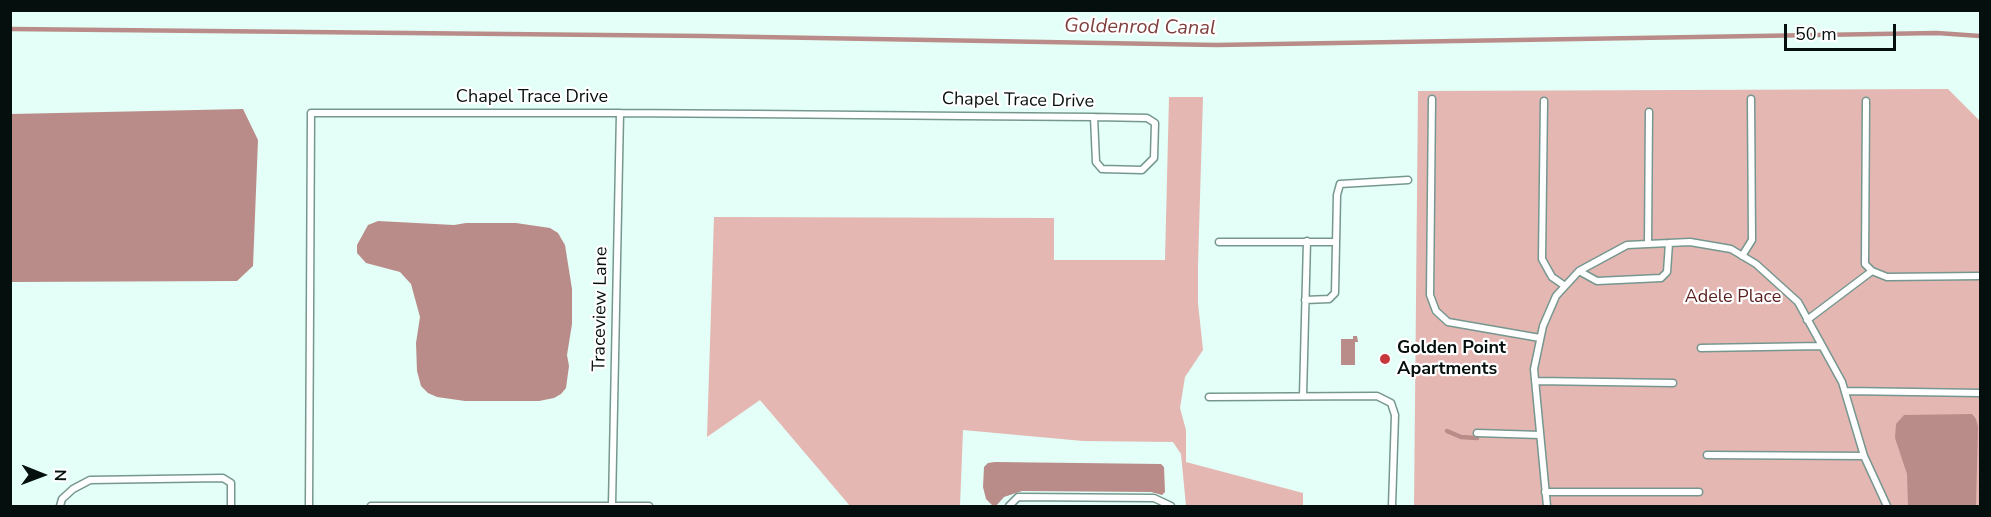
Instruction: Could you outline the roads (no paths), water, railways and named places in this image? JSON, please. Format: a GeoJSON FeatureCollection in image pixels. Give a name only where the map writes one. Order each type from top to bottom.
{"type":"FeatureCollection","features":[{"type":"Feature","properties":{"kind":"lane"},"geometry":{"type":"LineString","coordinates":[[1432,99],[1430,295],[1436,310],[1448,322],[1540,338]]}},
{"type":"Feature","properties":{"kind":"lane"},"geometry":{"type":"LineString","coordinates":[[1742,256],[1752,240],[1751,99]]}},
{"type":"Feature","properties":{"kind":"lane"},"geometry":{"type":"LineString","coordinates":[[1544,101],[1542,259],[1552,277],[1565,285]]}},
{"type":"Feature","properties":{"kind":"lane"},"geometry":{"type":"LineString","coordinates":[[1866,101],[1866,264],[1872,271],[1887,278],[1980,276]]}},
{"type":"Feature","properties":{"kind":"lane"},"geometry":{"type":"LineString","coordinates":[[1648,244],[1649,112]]}},
{"type":"Feature","properties":{"kind":"lane","name":"Chapel Trace Drive"},"geometry":{"type":"LineString","coordinates":[[309,507],[310,113],[620,113],[1094,117],[1147,118],[1155,123],[1154,158],[1142,170],[1102,169],[1096,162],[1094,117]]}},
{"type":"Feature","properties":{"kind":"lane","name":"Traceview Lane"},"geometry":{"type":"LineString","coordinates":[[612,505],[620,113]]}},
{"type":"Feature","properties":{"kind":"lane"},"geometry":{"type":"LineString","coordinates":[[1305,300],[1329,299],[1335,293],[1337,195],[1340,184],[1408,180]]}},
{"type":"Feature","properties":{"kind":"lane"},"geometry":{"type":"LineString","coordinates":[[1303,396],[1307,241]]}},
{"type":"Feature","properties":{"kind":"lane"},"geometry":{"type":"LineString","coordinates":[[1219,242],[1335,242]]}},
{"type":"Feature","properties":{"kind":"lane"},"geometry":{"type":"LineString","coordinates":[[1547,507],[1534,369],[1543,326],[1556,296],[1579,272],[1627,245],[1690,242],[1731,249],[1756,264],[1798,302],[1842,382],[1864,456],[1887,507]]}},
{"type":"Feature","properties":{"kind":"lane"},"geometry":{"type":"LineString","coordinates":[[1579,272],[1597,280],[1661,278],[1667,272],[1669,243]]}},
{"type":"Feature","properties":{"kind":"lane"},"geometry":{"type":"LineString","coordinates":[[1807,320],[1872,271]]}},
{"type":"Feature","properties":{"kind":"lane"},"geometry":{"type":"LineString","coordinates":[[1701,348],[1822,346]]}},
{"type":"Feature","properties":{"kind":"lane"},"geometry":{"type":"LineString","coordinates":[[1535,381],[1673,383]]}},
{"type":"Feature","properties":{"kind":"lane"},"geometry":{"type":"LineString","coordinates":[[1845,391],[1980,393]]}},
{"type":"Feature","properties":{"kind":"lane"},"geometry":{"type":"LineString","coordinates":[[1209,397],[1377,396],[1391,403],[1395,415],[1392,507]]}},
{"type":"Feature","properties":{"kind":"lane"},"geometry":{"type":"LineString","coordinates":[[1477,434],[1540,435]]}},
{"type":"Feature","properties":{"kind":"lane"},"geometry":{"type":"LineString","coordinates":[[1707,455],[1864,456]]}},
{"type":"Feature","properties":{"kind":"lane"},"geometry":{"type":"LineString","coordinates":[[60,507],[62,499],[73,489],[90,480],[224,478],[231,483],[231,507]]}},
{"type":"Feature","properties":{"kind":"lane"},"geometry":{"type":"LineString","coordinates":[[1545,492],[1699,492]]}},
{"type":"Feature","properties":{"kind":"lane"},"geometry":{"type":"LineString","coordinates":[[1009,507],[1018,497],[1154,498],[1171,507]]}},
{"type":"Feature","properties":{"kind":"lane"},"geometry":{"type":"LineString","coordinates":[[1048,498],[1048,507]]}},
{"type":"Feature","properties":{"kind":"lane"},"geometry":{"type":"LineString","coordinates":[[1087,498],[1087,507]]}},
{"type":"Feature","properties":{"kind":"lane"},"geometry":{"type":"LineString","coordinates":[[1127,498],[1127,507]]}},
{"type":"Feature","properties":{"kind":"lane"},"geometry":{"type":"LineString","coordinates":[[371,507],[612,505],[649,507]]}},
{"type":"Feature","properties":{"kind":"waterway","name":"Goldenrod Canal"},"geometry":{"type":"LineString","coordinates":[[10,29],[703,36],[1216,45],[1937,33],[1980,36]]}},
{"type":"Feature","properties":{"kind":"waterway"},"geometry":{"type":"LineString","coordinates":[[1447,431],[1461,437],[1477,438]]}},
{"type":"Feature","properties":{"kind":"place","name":"Golden Point Apartments"},"geometry":{"type":"Point","coordinates":[1385,359]}},
{"type":"Feature","properties":{"kind":"park label","name":"Adele Place"},"geometry":{"type":"Point","coordinates":[1733,298]}}]}
